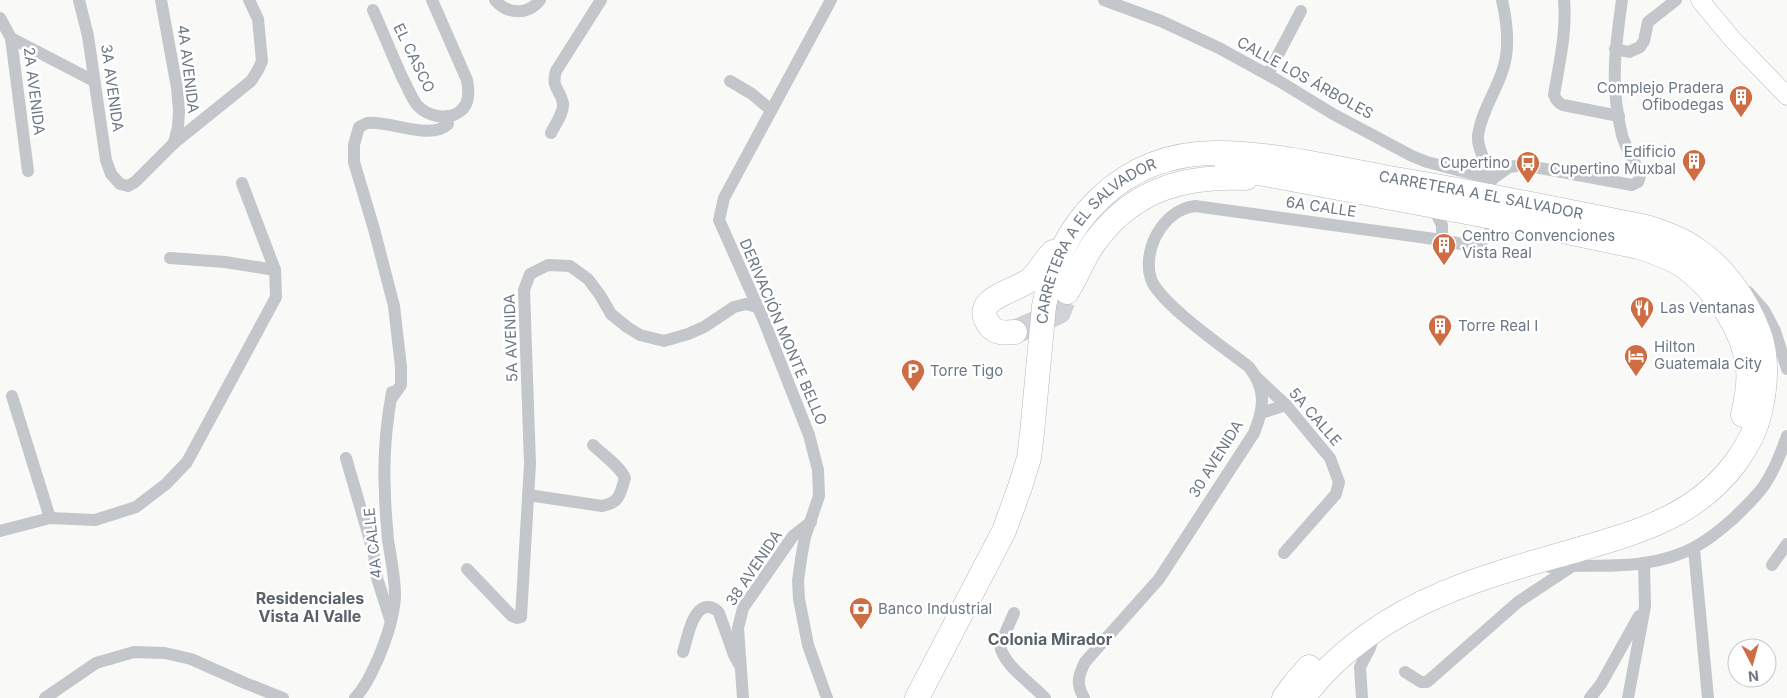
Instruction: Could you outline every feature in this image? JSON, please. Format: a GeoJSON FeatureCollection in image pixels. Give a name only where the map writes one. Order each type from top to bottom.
{"type":"FeatureCollection","features":[{"type":"Feature","properties":{"kind":"highway","name":"CARRETERA A EL SALVADOR"},"geometry":{"type":"LineString","coordinates":[[916,698],[1004,531],[1020,487],[1028,458],[1032,432],[1046,292],[1056,262],[1078,222],[1108,189],[1129,176],[1156,164],[1181,156],[1212,153],[1240,154],[1491,187],[1660,232],[1693,247],[1730,280],[1744,302],[1760,335],[1765,358],[1765,383],[1755,431],[1740,457],[1725,477],[1710,492],[1674,516],[1656,525],[1509,570],[1446,592],[1401,613],[1374,632],[1359,652],[1327,672],[1304,698]]}},
{"type":"Feature","properties":{"kind":"highway","name":"CARRETERA A EL SALVADOR"},"geometry":{"type":"LineString","coordinates":[[935,698],[1005,561],[1033,495],[1040,471],[1048,422],[1054,326],[1059,294],[1070,260],[1082,238],[1101,214],[1140,185],[1162,175],[1184,169],[1230,167],[1432,205],[1640,247],[1658,253],[1680,264],[1696,276],[1716,296],[1729,316],[1746,354],[1749,370],[1741,426],[1715,471],[1680,499],[1638,518],[1435,581],[1403,595],[1374,612],[1334,642],[1295,683],[1284,698]]}},
{"type":"Feature","properties":{"kind":"highway"},"geometry":{"type":"LineString","coordinates":[[1068,292],[1082,263],[1097,239],[1122,214],[1151,194],[1194,179],[1219,176],[1303,181]]}},
{"type":"Feature","properties":{"kind":"highway"},"geometry":{"type":"LineString","coordinates":[[1015,332],[1001,333],[995,331],[990,326],[984,315],[988,302],[1025,284],[1033,277],[1044,260],[1066,241]]}},
{"type":"Feature","properties":{"kind":"main road"},"geometry":{"type":"LineString","coordinates":[[1700,0],[1733,40],[1787,96]]}},
{"type":"Feature","properties":{"kind":"street","name":"3A AVENIDA"},"geometry":{"type":"LineString","coordinates":[[79,0],[88,36],[106,160],[115,180],[120,184],[128,186],[135,182],[174,143]]}},
{"type":"Feature","properties":{"kind":"street","name":"4A AVENIDA"},"geometry":{"type":"LineString","coordinates":[[161,0],[174,69],[179,111],[174,143]]}},
{"type":"Feature","properties":{"kind":"street"},"geometry":{"type":"LineString","coordinates":[[174,143],[251,81],[258,70],[262,61],[258,19],[249,0]]}},
{"type":"Feature","properties":{"kind":"street"},"geometry":{"type":"LineString","coordinates":[[391,399],[399,390],[402,378],[394,306],[374,229],[358,179],[354,162],[354,145],[359,127],[367,123],[372,122],[428,131],[444,128],[448,124],[447,116],[460,112],[466,104],[468,89],[466,80],[432,0]]}},
{"type":"Feature","properties":{"kind":"street"},"geometry":{"type":"LineString","coordinates":[[495,0],[502,7],[516,12],[530,9],[540,0]]}},
{"type":"Feature","properties":{"kind":"street"},"geometry":{"type":"LineString","coordinates":[[551,133],[562,110],[563,103],[554,80],[556,72],[601,0]]}},
{"type":"Feature","properties":{"kind":"street","name":"DERIVACIÓN MONTE BELLO"},"geometry":{"type":"LineString","coordinates":[[827,698],[808,645],[799,599],[800,558],[819,496],[818,470],[809,435],[764,321],[719,220],[724,198],[831,0]]}},
{"type":"Feature","properties":{"kind":"street","name":"CALLE LOS ÁRBOLES"},"geometry":{"type":"LineString","coordinates":[[1104,0],[1190,34],[1268,74],[1332,114],[1412,156],[1491,187]]}},
{"type":"Feature","properties":{"kind":"street"},"geometry":{"type":"LineString","coordinates":[[1491,187],[1482,158],[1478,136],[1484,110],[1504,68],[1508,37],[1502,0]]}},
{"type":"Feature","properties":{"kind":"street"},"geometry":{"type":"LineString","coordinates":[[1564,0],[1564,32],[1555,98],[1563,105],[1619,116]]}},
{"type":"Feature","properties":{"kind":"street"},"geometry":{"type":"LineString","coordinates":[[1491,187],[1509,167],[1523,165],[1632,185],[1640,180],[1640,174],[1623,137],[1614,78],[1615,49],[1622,0]]}},
{"type":"Feature","properties":{"kind":"street"},"geometry":{"type":"LineString","coordinates":[[1615,49],[1629,52],[1640,47],[1644,41],[1648,22],[1676,0]]}},
{"type":"Feature","properties":{"kind":"street","name":"EL CASCO"},"geometry":{"type":"LineString","coordinates":[[373,10],[400,73],[417,105],[434,115],[447,116]]}},
{"type":"Feature","properties":{"kind":"street"},"geometry":{"type":"LineString","coordinates":[[1268,74],[1301,11]]}},
{"type":"Feature","properties":{"kind":"street","name":"2A AVENIDA"},"geometry":{"type":"LineString","coordinates":[[0,18],[11,38],[28,171]]}},
{"type":"Feature","properties":{"kind":"street"},"geometry":{"type":"LineString","coordinates":[[11,38],[94,81]]}},
{"type":"Feature","properties":{"kind":"street"},"geometry":{"type":"LineString","coordinates":[[730,81],[752,94],[771,110]]}},
{"type":"Feature","properties":{"kind":"street"},"geometry":{"type":"LineString","coordinates":[[0,531],[50,518],[95,520],[136,507],[166,484],[187,462],[276,297],[275,270],[242,183]]}},
{"type":"Feature","properties":{"kind":"street"},"geometry":{"type":"LineString","coordinates":[[1432,205],[1439,216],[1442,226],[1442,240]]}},
{"type":"Feature","properties":{"kind":"street","name":"6A CALLE"},"geometry":{"type":"LineString","coordinates":[[1195,206],[1442,240],[1471,246],[1481,243],[1491,230],[1514,221]]}},
{"type":"Feature","properties":{"kind":"street","name":"30 AVENIDA"},"geometry":{"type":"LineString","coordinates":[[1084,698],[1078,683],[1079,673],[1085,662],[1159,579],[1254,433],[1261,413],[1263,402],[1257,378],[1249,367],[1166,301],[1151,280],[1149,260],[1153,241],[1160,229],[1179,210],[1195,206]]}},
{"type":"Feature","properties":{"kind":"street"},"geometry":{"type":"LineString","coordinates":[[1706,257],[1744,288],[1764,310],[1775,331],[1787,369]]}},
{"type":"Feature","properties":{"kind":"street"},"geometry":{"type":"LineString","coordinates":[[170,258],[224,262],[275,270]]}},
{"type":"Feature","properties":{"kind":"street","name":"5A AVENIDA"},"geometry":{"type":"LineString","coordinates":[[468,569],[512,616],[522,617],[530,464],[524,290],[530,274],[548,264],[570,266],[588,279],[611,314],[626,327],[640,335],[664,341],[696,330],[734,308],[746,304],[757,307]]}},
{"type":"Feature","properties":{"kind":"street","name":"4A CALLE"},"geometry":{"type":"LineString","coordinates":[[355,698],[366,685],[384,646],[391,622],[394,589],[388,540],[384,466],[386,434],[395,377]]}},
{"type":"Feature","properties":{"kind":"street","name":"5A CALLE"},"geometry":{"type":"LineString","coordinates":[[1257,378],[1286,405],[1330,458],[1339,482],[1336,494],[1284,553]]}},
{"type":"Feature","properties":{"kind":"street"},"geometry":{"type":"LineString","coordinates":[[12,396],[50,518]]}},
{"type":"Feature","properties":{"kind":"street"},"geometry":{"type":"LineString","coordinates":[[1261,413],[1286,405]]}},
{"type":"Feature","properties":{"kind":"street"},"geometry":{"type":"LineString","coordinates":[[1509,570],[1575,565],[1612,566],[1644,563],[1668,558],[1694,549],[1709,540],[1728,523],[1763,487],[1778,462],[1787,436]]}},
{"type":"Feature","properties":{"kind":"street"},"geometry":{"type":"LineString","coordinates":[[528,495],[602,506],[612,504],[618,500],[625,478],[620,469],[593,445]]}},
{"type":"Feature","properties":{"kind":"street"},"geometry":{"type":"LineString","coordinates":[[346,458],[374,554],[377,578],[391,622]]}},
{"type":"Feature","properties":{"kind":"street","name":"38 AVENIDA"},"geometry":{"type":"LineString","coordinates":[[743,698],[738,628],[743,608],[793,536],[811,522]]}},
{"type":"Feature","properties":{"kind":"street"},"geometry":{"type":"LineString","coordinates":[[1772,566],[1787,544]]}},
{"type":"Feature","properties":{"kind":"street"},"geometry":{"type":"LineString","coordinates":[[1694,549],[1708,698]]}},
{"type":"Feature","properties":{"kind":"street"},"geometry":{"type":"LineString","coordinates":[[1628,698],[1644,606],[1644,563]]}},
{"type":"Feature","properties":{"kind":"street"},"geometry":{"type":"LineString","coordinates":[[1404,672],[1422,682],[1427,682],[1518,602],[1575,565]]}},
{"type":"Feature","properties":{"kind":"street"},"geometry":{"type":"LineString","coordinates":[[1590,698],[1601,684],[1644,606]]}},
{"type":"Feature","properties":{"kind":"street"},"geometry":{"type":"LineString","coordinates":[[684,652],[696,615],[701,609],[711,607],[719,613],[741,669]]}},
{"type":"Feature","properties":{"kind":"street"},"geometry":{"type":"LineString","coordinates":[[1014,613],[1000,645],[1001,651],[1007,661],[1045,698]]}},
{"type":"Feature","properties":{"kind":"street"},"geometry":{"type":"LineString","coordinates":[[45,698],[96,663],[134,652],[165,653],[191,659],[283,698]]}},
{"type":"Feature","properties":{"kind":"street"},"geometry":{"type":"LineString","coordinates":[[1359,652],[1362,698]]}},
{"type":"Feature","properties":{"kind":"tunnel"},"geometry":{"type":"LineString","coordinates":[[1015,332],[1059,312],[1067,292]]}},
{"type":"Feature","properties":{"kind":"place","name":"Complejo Pradera Ofibodegas"},"geometry":{"type":"Point","coordinates":[1741,118]}},
{"type":"Feature","properties":{"kind":"place","name":"Edificio Cupertino Muxbal"},"geometry":{"type":"Point","coordinates":[1694,182]}},
{"type":"Feature","properties":{"kind":"place","name":"Cupertino"},"geometry":{"type":"Point","coordinates":[1528,184]}},
{"type":"Feature","properties":{"kind":"place","name":"Centro Convenciones Vista Real"},"geometry":{"type":"Point","coordinates":[1444,266]}},
{"type":"Feature","properties":{"kind":"place","name":"Las Ventanas"},"geometry":{"type":"Point","coordinates":[1642,329]}},
{"type":"Feature","properties":{"kind":"place","name":"Torre Real I"},"geometry":{"type":"Point","coordinates":[1440,347]}},
{"type":"Feature","properties":{"kind":"place","name":"Hilton Guatemala City"},"geometry":{"type":"Point","coordinates":[1636,377]}},
{"type":"Feature","properties":{"kind":"place","name":"Torre Tigo"},"geometry":{"type":"Point","coordinates":[913,392]}},
{"type":"Feature","properties":{"kind":"place","name":"Banco Industrial"},"geometry":{"type":"Point","coordinates":[861,630]}},
{"type":"Feature","properties":{"kind":"district","name":"Residenciales Vista Al Valle"},"geometry":{"type":"Point","coordinates":[310,607]}},
{"type":"Feature","properties":{"kind":"district","name":"Colonia Mirador"},"geometry":{"type":"Point","coordinates":[1050,639]}}]}
